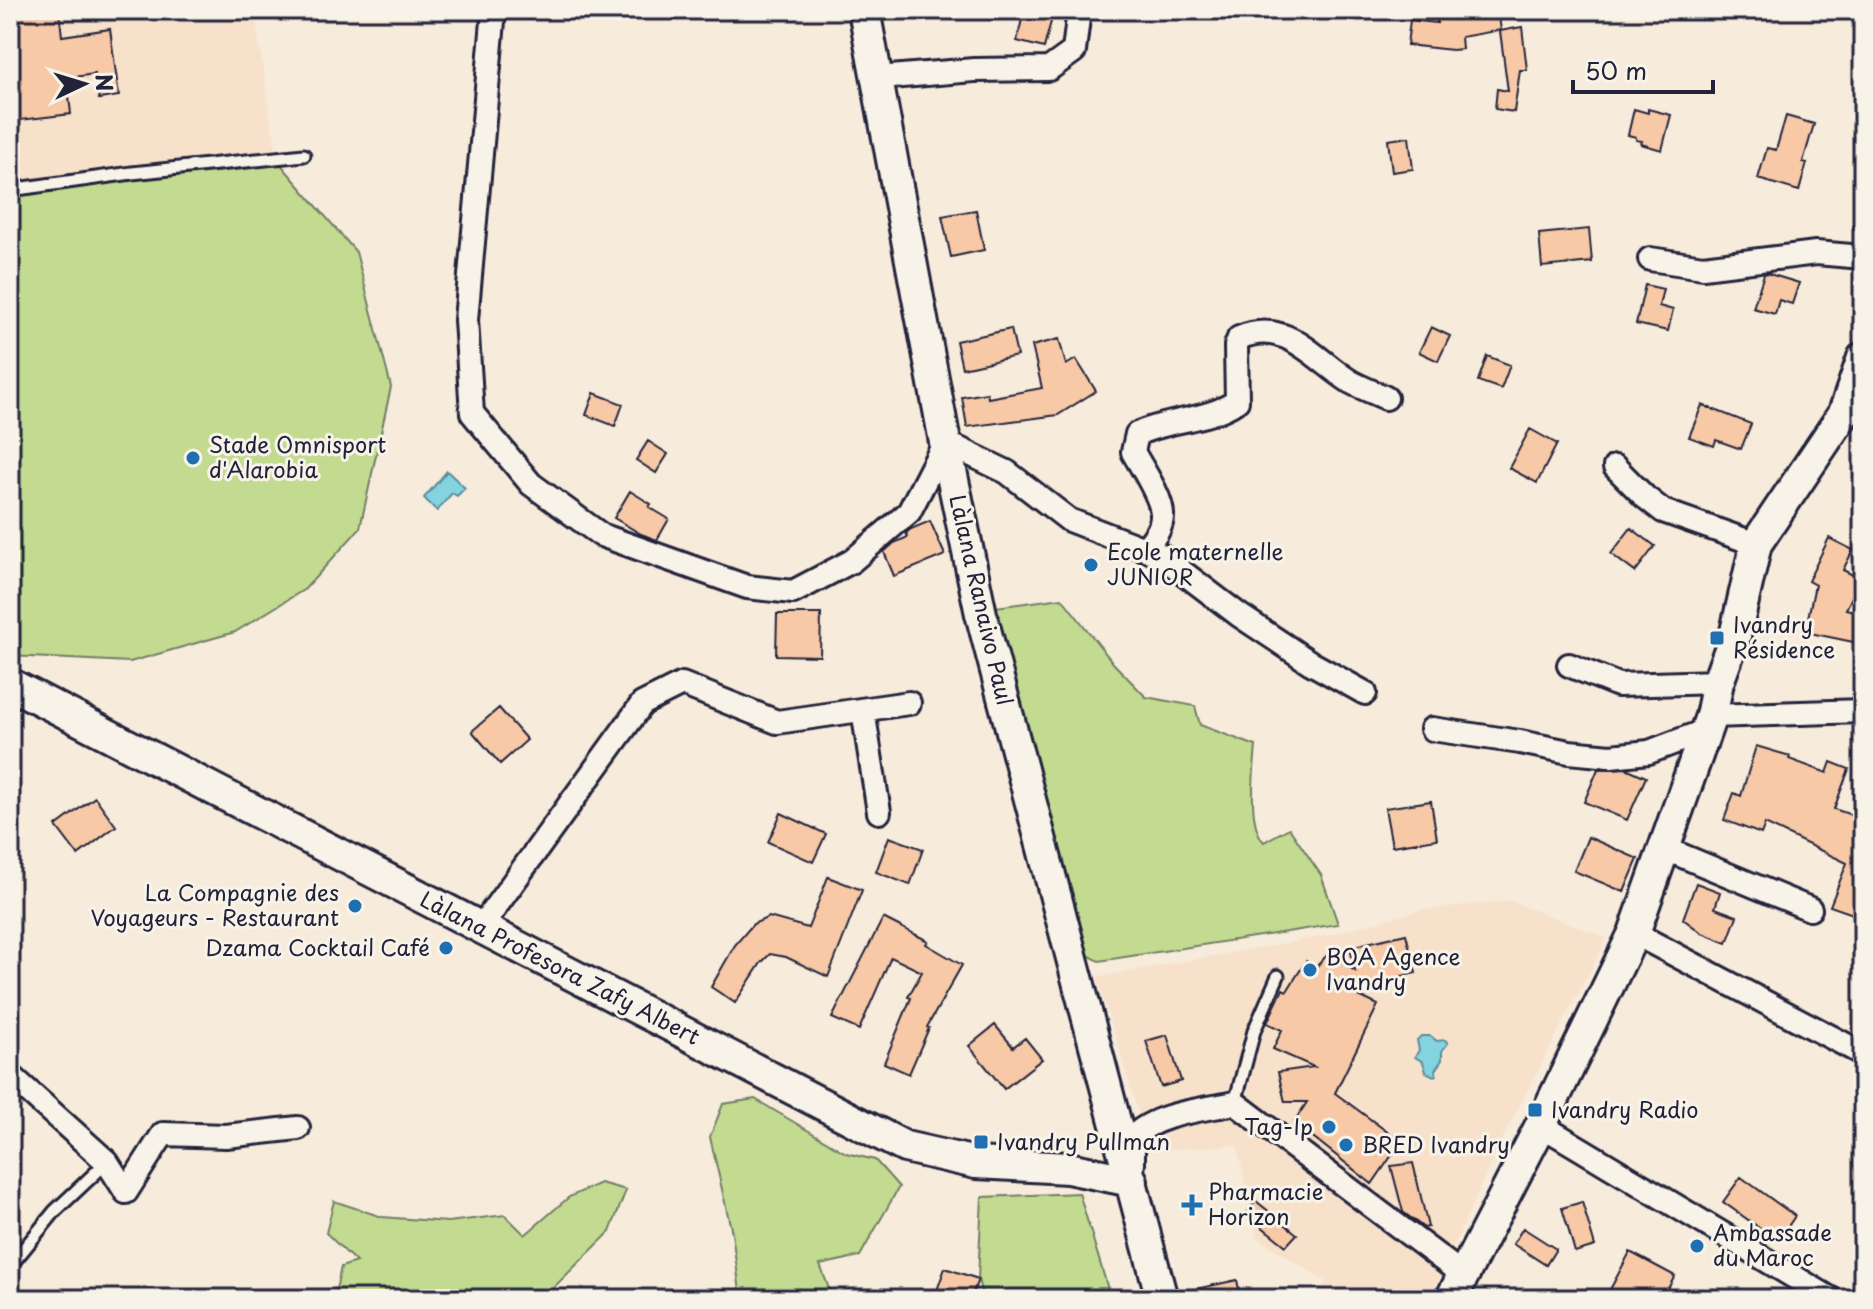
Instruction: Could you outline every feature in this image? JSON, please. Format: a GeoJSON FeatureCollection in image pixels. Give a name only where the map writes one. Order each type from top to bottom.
{"type":"FeatureCollection","features":[{"type":"Feature","properties":{"kind":"street"},"geometry":{"type":"LineString","coordinates":[[494,10],[466,320],[472,413],[531,484],[601,535],[747,587],[793,592],[852,561],[909,512],[945,442],[1007,472],[1069,520],[1160,555],[1239,615],[1311,663],[1365,693]]}},
{"type":"Feature","properties":{"kind":"street","name":"Làlana Ranaivo Paul"},"geometry":{"type":"LineString","coordinates":[[864,10],[945,442],[981,614],[1162,1299]]}},
{"type":"Feature","properties":{"kind":"street"},"geometry":{"type":"LineString","coordinates":[[878,78],[974,70],[1049,69],[1074,51],[1079,10]]}},
{"type":"Feature","properties":{"kind":"street"},"geometry":{"type":"LineString","coordinates":[[1650,259],[1703,267],[1816,253],[1863,257]]}},
{"type":"Feature","properties":{"kind":"street"},"geometry":{"type":"LineString","coordinates":[[1145,549],[1157,532],[1163,515],[1153,487],[1133,452],[1137,434],[1156,425],[1226,409],[1237,401],[1236,346],[1239,338],[1267,331],[1278,334],[1315,353],[1350,381],[1386,398]]}},
{"type":"Feature","properties":{"kind":"street"},"geometry":{"type":"LineString","coordinates":[[1132,1181],[1133,1137],[1143,1127],[1235,1103],[1457,1287],[1541,1125],[1634,933],[1709,723],[1718,682],[1735,636],[1756,544],[1844,413],[1863,358]]}},
{"type":"Feature","properties":{"kind":"street"},"geometry":{"type":"LineString","coordinates":[[1615,467],[1663,511],[1756,544]]}},
{"type":"Feature","properties":{"kind":"street"},"geometry":{"type":"LineString","coordinates":[[1569,665],[1618,685],[1718,682]]}},
{"type":"Feature","properties":{"kind":"street","name":"Làlana Profesora Zafy Albert"},"geometry":{"type":"LineString","coordinates":[[10,684],[905,1147],[976,1163],[1068,1168],[1132,1181]]}},
{"type":"Feature","properties":{"kind":"street"},"geometry":{"type":"LineString","coordinates":[[481,927],[642,704],[682,684],[777,722],[909,703]]}},
{"type":"Feature","properties":{"kind":"street"},"geometry":{"type":"LineString","coordinates":[[863,710],[879,812]]}},
{"type":"Feature","properties":{"kind":"street"},"geometry":{"type":"LineString","coordinates":[[1432,729],[1611,756],[1649,752],[1709,723],[1863,711]]}},
{"type":"Feature","properties":{"kind":"street"},"geometry":{"type":"LineString","coordinates":[[1666,849],[1810,909]]}},
{"type":"Feature","properties":{"kind":"street"},"geometry":{"type":"LineString","coordinates":[[1634,933],[1863,1054]]}},
{"type":"Feature","properties":{"kind":"street"},"geometry":{"type":"LineString","coordinates":[[10,1075],[107,1162],[126,1192],[163,1134],[226,1136],[298,1128]]}},
{"type":"Feature","properties":{"kind":"street"},"geometry":{"type":"LineString","coordinates":[[1541,1125],[1831,1299]]}},
{"type":"Feature","properties":{"kind":"lane"},"geometry":{"type":"LineString","coordinates":[[10,190],[145,171],[304,155]]}},
{"type":"Feature","properties":{"kind":"lane"},"geometry":{"type":"LineString","coordinates":[[1235,1103],[1254,1031],[1278,976]]}},
{"type":"Feature","properties":{"kind":"lane"},"geometry":{"type":"LineString","coordinates":[[10,1266],[55,1211],[107,1162]]}},
{"type":"Feature","properties":{"kind":"shaded area"},"geometry":{"type":"Polygon","coordinates":[[[10,10],[254,10],[276,151],[10,186],[10,10]]]}},
{"type":"Feature","properties":{"kind":"shaded area"},"geometry":{"type":"Polygon","coordinates":[[[1510,901],[1607,938],[1499,1145],[1430,1299],[1320,1299],[1325,1281],[1257,1238],[1237,1145],[1150,1151],[1097,977],[1325,936],[1421,910],[1510,901]]]}},
{"type":"Feature","properties":{"kind":"green space","name":"Stade Omnisport d'Alarobia"},"geometry":{"type":"Polygon","coordinates":[[[277,160],[356,252],[391,387],[360,528],[305,589],[235,632],[130,662],[10,656],[10,192],[277,160]]]}},
{"type":"Feature","properties":{"kind":"green space"},"geometry":{"type":"Polygon","coordinates":[[[1062,598],[1114,664],[1146,697],[1195,706],[1200,725],[1256,746],[1253,810],[1259,834],[1264,842],[1289,828],[1321,875],[1338,924],[1099,961],[1083,952],[988,608],[1062,598]]]}},
{"type":"Feature","properties":{"kind":"green space"},"geometry":{"type":"Polygon","coordinates":[[[755,1099],[846,1153],[875,1160],[899,1187],[860,1256],[820,1265],[833,1299],[741,1299],[732,1233],[710,1137],[723,1104],[755,1099]]]}},
{"type":"Feature","properties":{"kind":"green space"},"geometry":{"type":"Polygon","coordinates":[[[600,1183],[626,1190],[610,1232],[554,1287],[547,1299],[334,1299],[341,1267],[356,1262],[326,1233],[334,1201],[382,1217],[448,1222],[505,1215],[525,1235],[569,1197],[600,1183]]]}},
{"type":"Feature","properties":{"kind":"green space"},"geometry":{"type":"Polygon","coordinates":[[[1079,1193],[1111,1299],[983,1299],[978,1279],[982,1197],[1079,1193]]]}},
{"type":"Feature","properties":{"kind":"water"},"geometry":{"type":"Polygon","coordinates":[[[447,471],[465,488],[457,496],[452,493],[437,511],[424,498],[447,471]]]}},
{"type":"Feature","properties":{"kind":"water"},"geometry":{"type":"Polygon","coordinates":[[[1421,1036],[1448,1043],[1434,1076],[1426,1072],[1423,1062],[1415,1057],[1419,1050],[1417,1040],[1421,1036]]]}},
{"type":"Feature","properties":{"kind":"building"},"geometry":{"type":"Polygon","coordinates":[[[10,10],[59,10],[62,36],[110,29],[119,96],[99,99],[95,74],[67,78],[71,114],[12,121],[10,10]]]}},
{"type":"Feature","properties":{"kind":"building"},"geometry":{"type":"Polygon","coordinates":[[[1024,10],[1054,10],[1044,48],[1017,41],[1024,10]]]}},
{"type":"Feature","properties":{"kind":"building"},"geometry":{"type":"Polygon","coordinates":[[[1435,10],[1498,10],[1501,30],[1461,37],[1462,49],[1407,45],[1410,20],[1437,23],[1435,10]]]}},
{"type":"Feature","properties":{"kind":"building"},"geometry":{"type":"Polygon","coordinates":[[[1522,27],[1527,70],[1520,70],[1514,112],[1495,109],[1497,89],[1508,91],[1500,31],[1522,27]]]}},
{"type":"Feature","properties":{"kind":"building"},"geometry":{"type":"Polygon","coordinates":[[[1634,109],[1671,115],[1662,150],[1641,144],[1642,141],[1628,135],[1634,109]]]}},
{"type":"Feature","properties":{"kind":"building"},"geometry":{"type":"Polygon","coordinates":[[[1786,116],[1814,124],[1803,162],[1807,163],[1799,191],[1758,179],[1767,148],[1776,150],[1786,116]]]}},
{"type":"Feature","properties":{"kind":"building"},"geometry":{"type":"Polygon","coordinates":[[[1409,137],[1413,169],[1392,172],[1388,140],[1409,137]]]}},
{"type":"Feature","properties":{"kind":"building"},"geometry":{"type":"Polygon","coordinates":[[[976,210],[984,250],[951,257],[942,216],[976,210]]]}},
{"type":"Feature","properties":{"kind":"building"},"geometry":{"type":"Polygon","coordinates":[[[1589,229],[1592,262],[1542,267],[1539,234],[1589,229]]]}},
{"type":"Feature","properties":{"kind":"building"},"geometry":{"type":"Polygon","coordinates":[[[1766,273],[1799,283],[1792,304],[1779,300],[1775,314],[1753,308],[1766,273]]]}},
{"type":"Feature","properties":{"kind":"building"},"geometry":{"type":"Polygon","coordinates":[[[1645,285],[1663,289],[1659,306],[1673,310],[1668,331],[1636,324],[1645,285]]]}},
{"type":"Feature","properties":{"kind":"building"},"geometry":{"type":"Polygon","coordinates":[[[1431,327],[1450,336],[1438,361],[1419,352],[1431,327]]]}},
{"type":"Feature","properties":{"kind":"building"},"geometry":{"type":"Polygon","coordinates":[[[1011,329],[1017,356],[962,368],[956,341],[1011,329]]]}},
{"type":"Feature","properties":{"kind":"building"},"geometry":{"type":"Polygon","coordinates":[[[1059,339],[1066,365],[1076,359],[1096,391],[1058,415],[967,427],[962,397],[987,393],[988,398],[1042,388],[1032,346],[1059,339]]]}},
{"type":"Feature","properties":{"kind":"building"},"geometry":{"type":"Polygon","coordinates":[[[1487,356],[1510,365],[1501,389],[1478,381],[1487,356]]]}},
{"type":"Feature","properties":{"kind":"building"},"geometry":{"type":"Polygon","coordinates":[[[594,393],[623,404],[615,426],[586,415],[594,393]]]}},
{"type":"Feature","properties":{"kind":"building"},"geometry":{"type":"Polygon","coordinates":[[[1702,405],[1751,424],[1741,449],[1716,440],[1714,446],[1689,437],[1702,405]]]}},
{"type":"Feature","properties":{"kind":"building"},"geometry":{"type":"Polygon","coordinates":[[[1530,429],[1557,444],[1537,483],[1509,468],[1530,429]]]}},
{"type":"Feature","properties":{"kind":"building"},"geometry":{"type":"Polygon","coordinates":[[[648,441],[668,454],[656,473],[636,460],[648,441]]]}},
{"type":"Feature","properties":{"kind":"building"},"geometry":{"type":"Polygon","coordinates":[[[630,491],[669,519],[657,540],[614,518],[630,491]]]}},
{"type":"Feature","properties":{"kind":"building"},"geometry":{"type":"Polygon","coordinates":[[[930,521],[945,555],[894,576],[884,552],[908,537],[906,533],[911,529],[930,521]]]}},
{"type":"Feature","properties":{"kind":"building"},"geometry":{"type":"Polygon","coordinates":[[[1631,528],[1655,546],[1635,572],[1611,554],[1631,528]]]}},
{"type":"Feature","properties":{"kind":"building"},"geometry":{"type":"Polygon","coordinates":[[[1829,538],[1853,550],[1843,570],[1861,579],[1846,609],[1863,613],[1863,644],[1805,632],[1815,585],[1808,581],[1829,538]]]}},
{"type":"Feature","properties":{"kind":"building"},"geometry":{"type":"Polygon","coordinates":[[[777,614],[821,614],[820,656],[776,655],[777,614]]]}},
{"type":"Feature","properties":{"kind":"building"},"geometry":{"type":"Polygon","coordinates":[[[499,708],[527,740],[500,764],[472,731],[499,708]]]}},
{"type":"Feature","properties":{"kind":"building"},"geometry":{"type":"Polygon","coordinates":[[[1756,746],[1790,756],[1789,759],[1827,773],[1831,762],[1849,769],[1834,809],[1863,819],[1863,888],[1853,914],[1830,906],[1847,863],[1765,824],[1761,834],[1724,820],[1734,793],[1741,796],[1756,746]]]}},
{"type":"Feature","properties":{"kind":"building"},"geometry":{"type":"Polygon","coordinates":[[[1626,768],[1646,777],[1627,820],[1584,802],[1598,769],[1626,768]]]}},
{"type":"Feature","properties":{"kind":"building"},"geometry":{"type":"Polygon","coordinates":[[[95,797],[116,826],[78,855],[56,826],[95,797]]]}},
{"type":"Feature","properties":{"kind":"building"},"geometry":{"type":"Polygon","coordinates":[[[1431,801],[1437,839],[1392,846],[1385,808],[1431,801]]]}},
{"type":"Feature","properties":{"kind":"building"},"geometry":{"type":"Polygon","coordinates":[[[781,813],[826,834],[813,862],[768,842],[781,813]]]}},
{"type":"Feature","properties":{"kind":"building"},"geometry":{"type":"Polygon","coordinates":[[[889,837],[923,849],[910,885],[876,872],[889,837]]]}},
{"type":"Feature","properties":{"kind":"building"},"geometry":{"type":"Polygon","coordinates":[[[1588,837],[1638,859],[1624,892],[1574,871],[1588,837]]]}},
{"type":"Feature","properties":{"kind":"building"},"geometry":{"type":"Polygon","coordinates":[[[828,877],[862,890],[828,977],[786,957],[770,954],[735,1003],[711,987],[735,945],[753,924],[769,917],[808,928],[828,877]]]}},
{"type":"Feature","properties":{"kind":"building"},"geometry":{"type":"Polygon","coordinates":[[[1696,883],[1720,892],[1715,908],[1737,916],[1727,943],[1702,933],[1683,919],[1696,883]]]}},
{"type":"Feature","properties":{"kind":"building"},"geometry":{"type":"Polygon","coordinates":[[[883,918],[928,941],[926,944],[962,965],[927,1027],[909,1074],[884,1063],[911,998],[908,997],[922,972],[891,957],[859,1030],[832,1018],[883,918]]]}},
{"type":"Feature","properties":{"kind":"building"},"geometry":{"type":"Polygon","coordinates":[[[1406,934],[1416,973],[1344,989],[1378,1005],[1335,1093],[1401,1142],[1372,1184],[1294,1122],[1307,1102],[1285,1102],[1278,1072],[1314,1067],[1273,1049],[1282,1030],[1267,1023],[1283,989],[1287,991],[1306,961],[1316,967],[1329,953],[1355,971],[1350,947],[1406,934]]]}},
{"type":"Feature","properties":{"kind":"building"},"geometry":{"type":"Polygon","coordinates":[[[995,1025],[1013,1047],[1025,1038],[1042,1059],[1004,1089],[969,1046],[995,1025]]]}},
{"type":"Feature","properties":{"kind":"building"},"geometry":{"type":"Polygon","coordinates":[[[1167,1035],[1181,1081],[1161,1087],[1146,1041],[1167,1035]]]}},
{"type":"Feature","properties":{"kind":"building"},"geometry":{"type":"Polygon","coordinates":[[[1413,1163],[1428,1227],[1424,1228],[1403,1212],[1391,1166],[1413,1163]]]}},
{"type":"Feature","properties":{"kind":"building"},"geometry":{"type":"Polygon","coordinates":[[[1741,1177],[1795,1216],[1778,1241],[1723,1202],[1741,1177]]]}},
{"type":"Feature","properties":{"kind":"building"},"geometry":{"type":"Polygon","coordinates":[[[1256,1201],[1297,1234],[1286,1246],[1246,1214],[1256,1201]]]}},
{"type":"Feature","properties":{"kind":"building"},"geometry":{"type":"Polygon","coordinates":[[[1582,1202],[1595,1246],[1575,1252],[1562,1208],[1582,1202]]]}},
{"type":"Feature","properties":{"kind":"building"},"geometry":{"type":"Polygon","coordinates":[[[1523,1228],[1556,1249],[1546,1265],[1513,1244],[1523,1228]]]}},
{"type":"Feature","properties":{"kind":"building"},"geometry":{"type":"Polygon","coordinates":[[[1630,1252],[1675,1276],[1662,1299],[1605,1299],[1630,1252]]]}},
{"type":"Feature","properties":{"kind":"building"},"geometry":{"type":"Polygon","coordinates":[[[945,1268],[978,1279],[971,1299],[934,1299],[945,1268]]]}},
{"type":"Feature","properties":{"kind":"building"},"geometry":{"type":"Polygon","coordinates":[[[1237,1280],[1241,1299],[1182,1299],[1182,1292],[1237,1280]]]}},
{"type":"Feature","properties":{"kind":"place","name":"Stade Omnisport d'Alarobia"},"geometry":{"type":"Point","coordinates":[193,458]}},
{"type":"Feature","properties":{"kind":"place","name":"Ecole maternelle JUNIOR"},"geometry":{"type":"Point","coordinates":[1091,565]}},
{"type":"Feature","properties":{"kind":"place","name":"Ivandry Résidence"},"geometry":{"type":"Point","coordinates":[1717,638]}},
{"type":"Feature","properties":{"kind":"place","name":"La Compagnie des Voyageurs - Restaurant"},"geometry":{"type":"Point","coordinates":[355,906]}},
{"type":"Feature","properties":{"kind":"place","name":"Dzama Cocktail Café"},"geometry":{"type":"Point","coordinates":[446,948]}},
{"type":"Feature","properties":{"kind":"place","name":"BOA Agence Ivandry"},"geometry":{"type":"Point","coordinates":[1310,970]}},
{"type":"Feature","properties":{"kind":"place","name":"Ivandry Radio"},"geometry":{"type":"Point","coordinates":[1535,1110]}},
{"type":"Feature","properties":{"kind":"place","name":"Tag-Ip"},"geometry":{"type":"Point","coordinates":[1329,1127]}},
{"type":"Feature","properties":{"kind":"place","name":"Ivandry Pullman"},"geometry":{"type":"Point","coordinates":[981,1142]}},
{"type":"Feature","properties":{"kind":"place","name":"BRED Ivandry"},"geometry":{"type":"Point","coordinates":[1346,1145]}},
{"type":"Feature","properties":{"kind":"place","name":"Pharmacie Horizon"},"geometry":{"type":"Point","coordinates":[1192,1205]}},
{"type":"Feature","properties":{"kind":"place","name":"Ambassade du Maroc"},"geometry":{"type":"Point","coordinates":[1697,1246]}}]}
